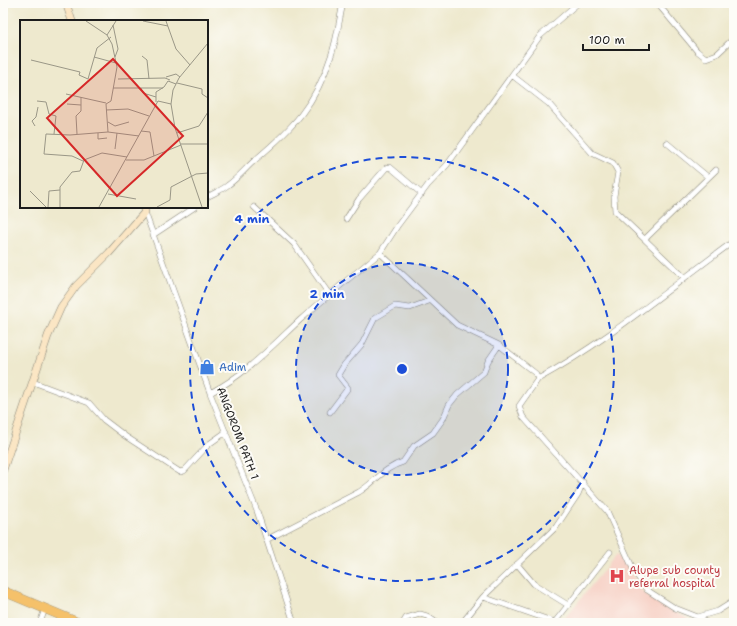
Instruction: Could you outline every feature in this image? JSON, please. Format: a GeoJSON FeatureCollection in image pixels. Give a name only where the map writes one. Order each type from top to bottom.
{"type":"FeatureCollection","features":[{"type":"Feature","properties":{"kind":"highway"},"geometry":{"type":"LineString","coordinates":[[3,591],[79,623]]}},
{"type":"Feature","properties":{"kind":"street"},"geometry":{"type":"LineString","coordinates":[[66,3],[72,20]]}},
{"type":"Feature","properties":{"kind":"street"},"geometry":{"type":"LineString","coordinates":[[208,196],[228,185],[284,136],[302,116],[313,99],[330,58],[337,35],[343,3]]}},
{"type":"Feature","properties":{"kind":"street"},"geometry":{"type":"LineString","coordinates":[[210,393],[227,384],[244,372],[329,294],[380,253],[398,225],[447,164],[540,36],[578,3]]}},
{"type":"Feature","properties":{"kind":"street"},"geometry":{"type":"LineString","coordinates":[[657,3],[697,51],[706,58],[716,54],[734,38]]}},
{"type":"Feature","properties":{"kind":"street"},"geometry":{"type":"LineString","coordinates":[[512,76],[549,104],[592,153],[613,163],[618,172],[614,196],[615,211],[684,277]]}},
{"type":"Feature","properties":{"kind":"street"},"geometry":{"type":"LineString","coordinates":[[667,143],[708,177]]}},
{"type":"Feature","properties":{"kind":"street"},"geometry":{"type":"LineString","coordinates":[[346,219],[359,199],[386,168],[390,167],[422,194]]}},
{"type":"Feature","properties":{"kind":"street"},"geometry":{"type":"LineString","coordinates":[[645,239],[716,170]]}},
{"type":"Feature","properties":{"kind":"street"},"geometry":{"type":"LineString","coordinates":[[254,207],[294,244],[329,294]]}},
{"type":"Feature","properties":{"kind":"street"},"geometry":{"type":"LineString","coordinates":[[153,235],[194,208]]}},
{"type":"Feature","properties":{"kind":"street"},"geometry":{"type":"LineString","coordinates":[[3,470],[48,336],[67,298],[83,278],[113,249],[144,210]]}},
{"type":"Feature","properties":{"kind":"street","name":"ANGOROM PATH 1"},"geometry":{"type":"LineString","coordinates":[[144,210],[210,393],[266,540],[294,623]]}},
{"type":"Feature","properties":{"kind":"street"},"geometry":{"type":"LineString","coordinates":[[707,623],[698,617],[675,608],[647,590],[634,570],[608,511],[524,417],[520,406],[538,379],[636,316],[684,277],[734,241]]}},
{"type":"Feature","properties":{"kind":"street"},"geometry":{"type":"LineString","coordinates":[[380,253],[429,301],[457,325],[499,345],[535,373],[538,379]]}},
{"type":"Feature","properties":{"kind":"street"},"geometry":{"type":"LineString","coordinates":[[330,412],[348,388],[338,375],[344,365],[362,344],[375,318],[395,306],[410,308],[429,301]]}},
{"type":"Feature","properties":{"kind":"street"},"geometry":{"type":"LineString","coordinates":[[266,540],[359,492],[393,465],[403,462],[414,446],[433,433],[457,395],[484,372],[488,361],[499,345]]}},
{"type":"Feature","properties":{"kind":"street"},"geometry":{"type":"LineString","coordinates":[[33,382],[89,403],[104,420],[125,436],[180,472],[184,471],[210,444],[226,432]]}},
{"type":"Feature","properties":{"kind":"street"},"geometry":{"type":"LineString","coordinates":[[462,623],[483,597],[517,564],[542,543],[556,528],[578,494],[583,482]]}},
{"type":"Feature","properties":{"kind":"street"},"geometry":{"type":"LineString","coordinates":[[483,597],[554,623],[610,552]]}},
{"type":"Feature","properties":{"kind":"street"},"geometry":{"type":"LineString","coordinates":[[517,564],[534,584],[568,605]]}},
{"type":"Feature","properties":{"kind":"street"},"geometry":{"type":"LineString","coordinates":[[698,617],[718,612],[734,601]]}},
{"type":"Feature","properties":{"kind":"street"},"geometry":{"type":"LineString","coordinates":[[40,623],[45,609]]}},
{"type":"Feature","properties":{"kind":"street"},"geometry":{"type":"LineString","coordinates":[[403,623],[406,618],[420,614],[427,616],[437,623]]}},
{"type":"Feature","properties":{"kind":"shaded area","name":"Alupe sub county referral hospital"},"geometry":{"type":"Polygon","coordinates":[[[616,555],[625,561],[642,591],[662,605],[696,623],[561,623],[616,555]]]}},
{"type":"Feature","properties":{"kind":"place","name":"Adim"},"geometry":{"type":"Point","coordinates":[207,367]}},
{"type":"Feature","properties":{"kind":"place","name":"Alupe sub county referral hospital"},"geometry":{"type":"Point","coordinates":[617,576]}}]}
